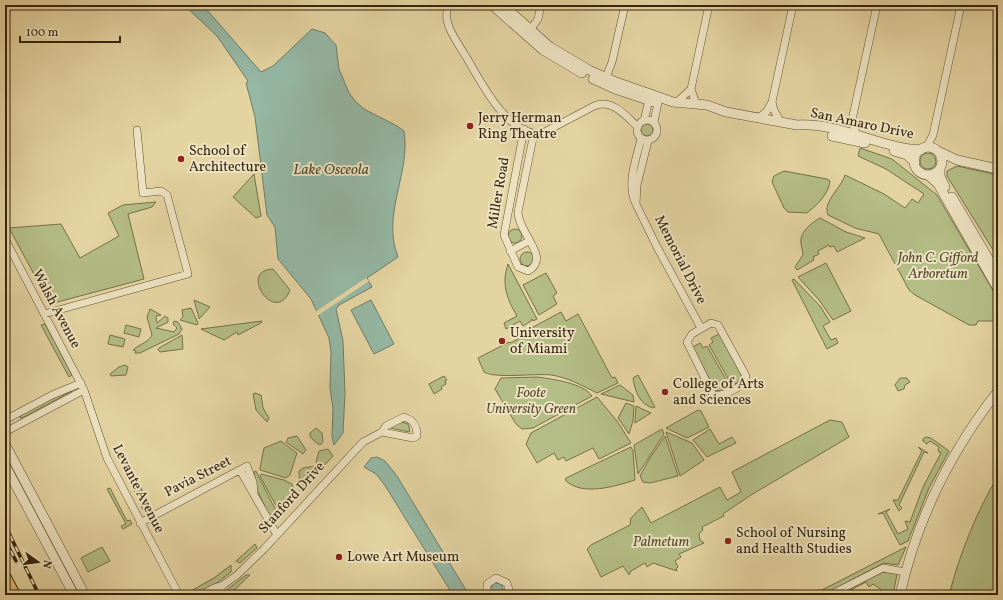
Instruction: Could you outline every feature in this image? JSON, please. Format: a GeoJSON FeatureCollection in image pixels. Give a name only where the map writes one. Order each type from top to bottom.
{"type":"FeatureCollection","features":[{"type":"Feature","properties":{"kind":"highway"},"geometry":{"type":"LineString","coordinates":[[5,578],[14,595]]}},
{"type":"Feature","properties":{"kind":"street"},"geometry":{"type":"LineString","coordinates":[[448,5],[447,20],[451,30],[494,104],[503,114],[524,129],[534,133],[544,133],[599,104],[611,105],[642,123],[654,122]]}},
{"type":"Feature","properties":{"kind":"street","name":"San Amaro Drive"},"geometry":{"type":"LineString","coordinates":[[492,5],[550,47],[605,81],[654,99],[700,111],[720,113],[726,112],[797,125],[805,125],[865,137],[896,146],[923,149]]}},
{"type":"Feature","properties":{"kind":"street","name":"San Amaro Drive"},"geometry":{"type":"LineString","coordinates":[[503,5],[526,30]]}},
{"type":"Feature","properties":{"kind":"street"},"geometry":{"type":"LineString","coordinates":[[526,30],[538,19],[541,5]]}},
{"type":"Feature","properties":{"kind":"street"},"geometry":{"type":"LineString","coordinates":[[605,81],[612,62],[625,5]]}},
{"type":"Feature","properties":{"kind":"street"},"geometry":{"type":"LineString","coordinates":[[696,104],[691,89],[709,5]]}},
{"type":"Feature","properties":{"kind":"street"},"geometry":{"type":"LineString","coordinates":[[759,118],[767,111],[772,102],[793,5]]}},
{"type":"Feature","properties":{"kind":"street"},"geometry":{"type":"LineString","coordinates":[[849,135],[877,5]]}},
{"type":"Feature","properties":{"kind":"street"},"geometry":{"type":"LineString","coordinates":[[961,5],[932,135],[923,149],[916,156],[915,162],[920,172],[928,175],[938,184],[998,289]]}},
{"type":"Feature","properties":{"kind":"street"},"geometry":{"type":"LineString","coordinates":[[676,103],[691,89]]}},
{"type":"Feature","properties":{"kind":"street","name":"San Amaro Drive"},"geometry":{"type":"LineString","coordinates":[[654,99],[721,108],[726,112]]}},
{"type":"Feature","properties":{"kind":"street"},"geometry":{"type":"LineString","coordinates":[[654,99],[654,122],[657,127],[657,134],[654,138],[645,140],[638,134],[654,99]]}},
{"type":"Feature","properties":{"kind":"street"},"geometry":{"type":"LineString","coordinates":[[772,102],[774,110],[780,121]]}},
{"type":"Feature","properties":{"kind":"street"},"geometry":{"type":"LineString","coordinates":[[849,135],[852,120]]}},
{"type":"Feature","properties":{"kind":"street","name":"Miller Road"},"geometry":{"type":"LineString","coordinates":[[524,129],[504,235],[518,267],[528,271],[534,268],[538,262],[538,256],[520,224],[518,212],[534,133]]}},
{"type":"Feature","properties":{"kind":"street"},"geometry":{"type":"LineString","coordinates":[[44,314],[57,309],[188,274],[167,195],[161,191],[143,193],[137,130]]}},
{"type":"Feature","properties":{"kind":"street","name":"San Amaro Drive"},"geometry":{"type":"LineString","coordinates":[[849,135],[904,154],[915,162]]}},
{"type":"Feature","properties":{"kind":"street","name":"Memorial Drive"},"geometry":{"type":"LineString","coordinates":[[645,140],[631,184],[631,194],[664,262],[701,328]]}},
{"type":"Feature","properties":{"kind":"street"},"geometry":{"type":"LineString","coordinates":[[923,149],[938,151],[957,160],[998,169]]}},
{"type":"Feature","properties":{"kind":"street"},"geometry":{"type":"LineString","coordinates":[[938,151],[941,156],[940,176],[943,184],[994,260],[998,275]]}},
{"type":"Feature","properties":{"kind":"street"},"geometry":{"type":"LineString","coordinates":[[928,175],[935,173],[941,166],[957,160]]}},
{"type":"Feature","properties":{"kind":"street","name":"Walsh Avenue"},"geometry":{"type":"LineString","coordinates":[[5,239],[84,390]]}},
{"type":"Feature","properties":{"kind":"street"},"geometry":{"type":"LineString","coordinates":[[510,251],[529,241]]}},
{"type":"Feature","properties":{"kind":"street"},"geometry":{"type":"LineString","coordinates":[[712,323],[718,325],[746,376],[745,381],[741,385],[720,396],[714,395],[687,346],[689,336],[701,328],[712,323]]}},
{"type":"Feature","properties":{"kind":"street"},"geometry":{"type":"LineString","coordinates":[[5,420],[52,395],[81,383]]}},
{"type":"Feature","properties":{"kind":"street"},"geometry":{"type":"LineString","coordinates":[[5,432],[84,390]]}},
{"type":"Feature","properties":{"kind":"street","name":"Levante Avenue"},"geometry":{"type":"LineString","coordinates":[[84,390],[92,409],[104,452],[178,595]]}},
{"type":"Feature","properties":{"kind":"street"},"geometry":{"type":"LineString","coordinates":[[900,595],[905,572],[919,529],[944,473],[971,428],[998,391]]}},
{"type":"Feature","properties":{"kind":"street"},"geometry":{"type":"LineString","coordinates":[[16,414],[21,423]]}},
{"type":"Feature","properties":{"kind":"street","name":"Stanford Drive"},"geometry":{"type":"LineString","coordinates":[[215,595],[223,585],[240,572],[277,535],[356,448],[368,439],[382,432],[386,426],[404,417],[413,422],[417,430],[416,436],[413,438],[382,432]]}},
{"type":"Feature","properties":{"kind":"street"},"geometry":{"type":"LineString","coordinates":[[5,444],[85,595]]}},
{"type":"Feature","properties":{"kind":"street"},"geometry":{"type":"LineString","coordinates":[[5,465],[74,595]]}},
{"type":"Feature","properties":{"kind":"street","name":"Pavia Street"},"geometry":{"type":"LineString","coordinates":[[140,523],[247,466],[253,482],[254,492]]}},
{"type":"Feature","properties":{"kind":"street"},"geometry":{"type":"LineString","coordinates":[[240,470],[254,492],[277,535]]}},
{"type":"Feature","properties":{"kind":"street"},"geometry":{"type":"LineString","coordinates":[[830,595],[883,568],[905,572]]}},
{"type":"Feature","properties":{"kind":"street"},"geometry":{"type":"LineString","coordinates":[[487,595],[487,584],[496,578],[507,583],[509,590],[508,595]]}},
{"type":"Feature","properties":{"kind":"street","name":"Stanford Drive"},"geometry":{"type":"LineString","coordinates":[[201,595],[223,585]]}},
{"type":"Feature","properties":{"kind":"green space"},"geometry":{"type":"Polygon","coordinates":[[[645,124],[649,124],[653,130],[649,136],[645,136],[641,132],[641,128],[645,124]]]}},
{"type":"Feature","properties":{"kind":"green space","name":"John C. Gifford Arboretum"},"geometry":{"type":"Polygon","coordinates":[[[860,148],[892,159],[937,195],[998,299],[998,321],[978,321],[976,325],[969,325],[915,295],[909,290],[879,234],[855,228],[828,215],[827,210],[830,200],[845,175],[884,194],[905,208],[912,199],[918,203],[924,194],[886,169],[858,156],[860,148]]]}},
{"type":"Feature","properties":{"kind":"green space"},"geometry":{"type":"Polygon","coordinates":[[[928,153],[934,155],[936,161],[934,167],[928,169],[922,167],[920,161],[922,155],[928,153]]]}},
{"type":"Feature","properties":{"kind":"green space"},"geometry":{"type":"Polygon","coordinates":[[[957,166],[998,175],[998,251],[995,253],[947,176],[947,171],[957,166]]]}},
{"type":"Feature","properties":{"kind":"green space"},"geometry":{"type":"Polygon","coordinates":[[[784,171],[827,179],[830,181],[825,195],[807,213],[788,212],[784,208],[772,182],[774,176],[784,171]]]}},
{"type":"Feature","properties":{"kind":"green space"},"geometry":{"type":"Polygon","coordinates":[[[254,174],[261,216],[256,218],[233,197],[254,174]]]}},
{"type":"Feature","properties":{"kind":"green space"},"geometry":{"type":"Polygon","coordinates":[[[156,202],[152,207],[128,214],[144,279],[50,304],[9,228],[61,224],[80,258],[119,236],[108,213],[123,205],[156,202]]]}},
{"type":"Feature","properties":{"kind":"green space","name":"John C. Gifford Arboretum"},"geometry":{"type":"Polygon","coordinates":[[[820,218],[846,232],[865,238],[837,252],[834,246],[830,247],[829,245],[818,251],[819,254],[813,257],[814,260],[797,270],[795,267],[803,255],[801,239],[803,232],[820,218]]]}},
{"type":"Feature","properties":{"kind":"green space"},"geometry":{"type":"Polygon","coordinates":[[[512,229],[518,229],[522,233],[522,239],[518,243],[512,243],[508,239],[508,233],[512,229]]]}},
{"type":"Feature","properties":{"kind":"green space"},"geometry":{"type":"Polygon","coordinates":[[[527,252],[532,254],[534,259],[532,264],[527,266],[522,264],[520,259],[522,254],[527,252]]]}},
{"type":"Feature","properties":{"kind":"green space"},"geometry":{"type":"Polygon","coordinates":[[[826,263],[851,311],[833,320],[819,300],[798,277],[826,263]]]}},
{"type":"Feature","properties":{"kind":"green space"},"geometry":{"type":"Polygon","coordinates":[[[508,264],[537,319],[533,321],[532,319],[523,326],[520,321],[506,329],[504,323],[517,316],[510,304],[506,291],[505,278],[508,264]]]}},
{"type":"Feature","properties":{"kind":"green space"},"geometry":{"type":"Polygon","coordinates":[[[273,269],[290,290],[284,300],[276,302],[269,300],[263,294],[259,286],[258,278],[263,272],[273,269]]]}},
{"type":"Feature","properties":{"kind":"green space"},"geometry":{"type":"Polygon","coordinates":[[[546,273],[557,293],[553,296],[557,304],[539,315],[523,285],[546,273]]]}},
{"type":"Feature","properties":{"kind":"green space"},"geometry":{"type":"Polygon","coordinates":[[[794,279],[820,306],[830,322],[823,326],[831,340],[836,338],[838,343],[827,349],[792,280],[794,279]]]}},
{"type":"Feature","properties":{"kind":"green space"},"geometry":{"type":"Polygon","coordinates":[[[194,300],[210,307],[199,319],[199,318],[194,300]]]}},
{"type":"Feature","properties":{"kind":"green space"},"geometry":{"type":"Polygon","coordinates":[[[191,308],[198,323],[197,325],[180,320],[183,317],[182,310],[191,308]]]}},
{"type":"Feature","properties":{"kind":"green space"},"geometry":{"type":"Polygon","coordinates":[[[150,309],[161,315],[156,316],[157,323],[165,316],[168,318],[168,322],[156,328],[174,332],[177,328],[173,324],[174,321],[178,322],[182,329],[179,334],[140,353],[135,353],[136,351],[133,350],[148,340],[152,335],[147,317],[150,309]]]}},
{"type":"Feature","properties":{"kind":"green space","name":"Foote University Green"},"geometry":{"type":"Polygon","coordinates":[[[561,312],[566,321],[578,314],[612,378],[615,377],[618,383],[597,393],[575,382],[557,376],[497,375],[484,372],[478,358],[524,336],[522,333],[561,312]]]}},
{"type":"Feature","properties":{"kind":"green space"},"geometry":{"type":"Polygon","coordinates":[[[262,321],[261,323],[238,335],[237,332],[224,340],[201,329],[262,321]]]}},
{"type":"Feature","properties":{"kind":"green space"},"geometry":{"type":"Polygon","coordinates":[[[45,324],[72,375],[69,377],[41,325],[45,324]]]}},
{"type":"Feature","properties":{"kind":"green space"},"geometry":{"type":"Polygon","coordinates":[[[126,325],[141,329],[139,337],[124,333],[126,325]]]}},
{"type":"Feature","properties":{"kind":"green space"},"geometry":{"type":"Polygon","coordinates":[[[719,334],[741,374],[741,379],[736,384],[734,382],[731,384],[709,345],[713,342],[711,338],[719,334]]]}},
{"type":"Feature","properties":{"kind":"green space"},"geometry":{"type":"Polygon","coordinates":[[[110,335],[125,339],[123,347],[108,344],[110,335]]]}},
{"type":"Feature","properties":{"kind":"green space"},"geometry":{"type":"Polygon","coordinates":[[[182,335],[183,349],[160,352],[158,350],[159,348],[182,335]]]}},
{"type":"Feature","properties":{"kind":"green space"},"geometry":{"type":"Polygon","coordinates":[[[700,343],[703,348],[707,346],[729,385],[721,391],[715,390],[693,347],[700,343]]]}},
{"type":"Feature","properties":{"kind":"green space"},"geometry":{"type":"Polygon","coordinates":[[[125,365],[128,367],[126,375],[111,376],[110,374],[119,367],[125,365]]]}},
{"type":"Feature","properties":{"kind":"green space"},"geometry":{"type":"Polygon","coordinates":[[[638,375],[655,407],[653,408],[644,403],[638,396],[633,378],[638,375]]]}},
{"type":"Feature","properties":{"kind":"green space"},"geometry":{"type":"Polygon","coordinates":[[[444,376],[447,380],[445,381],[446,384],[441,387],[442,389],[434,394],[429,384],[444,376]]]}},
{"type":"Feature","properties":{"kind":"green space","name":"Foote University Green"},"geometry":{"type":"Polygon","coordinates":[[[537,377],[559,380],[575,385],[582,388],[592,396],[533,428],[522,429],[516,424],[495,389],[501,378],[537,377]]]}},
{"type":"Feature","properties":{"kind":"green space"},"geometry":{"type":"Polygon","coordinates":[[[900,378],[907,378],[910,382],[905,385],[904,389],[898,391],[895,385],[900,378]]]}},
{"type":"Feature","properties":{"kind":"green space"},"geometry":{"type":"Polygon","coordinates":[[[620,385],[633,395],[634,402],[601,394],[620,385]]]}},
{"type":"Feature","properties":{"kind":"green space"},"geometry":{"type":"Polygon","coordinates":[[[72,391],[20,418],[21,415],[47,400],[72,391]]]}},
{"type":"Feature","properties":{"kind":"green space"},"geometry":{"type":"Polygon","coordinates":[[[255,393],[261,395],[263,408],[269,418],[267,422],[256,410],[253,394],[255,393]]]}},
{"type":"Feature","properties":{"kind":"green space"},"geometry":{"type":"Polygon","coordinates":[[[597,397],[617,421],[631,443],[599,459],[593,448],[566,461],[564,457],[558,460],[554,453],[537,463],[526,444],[531,433],[597,397]]]}},
{"type":"Feature","properties":{"kind":"green space"},"geometry":{"type":"Polygon","coordinates":[[[626,403],[634,406],[633,421],[629,434],[618,418],[626,403]]]}},
{"type":"Feature","properties":{"kind":"green space"},"geometry":{"type":"Polygon","coordinates":[[[636,406],[651,413],[635,423],[635,422],[636,406]]]}},
{"type":"Feature","properties":{"kind":"green space"},"geometry":{"type":"Polygon","coordinates":[[[698,410],[701,411],[709,427],[687,438],[666,428],[698,410]]]}},
{"type":"Feature","properties":{"kind":"green space","name":"Palmetum"},"geometry":{"type":"Polygon","coordinates":[[[830,420],[842,422],[849,437],[751,495],[723,514],[724,516],[702,527],[703,530],[699,534],[700,540],[704,543],[679,554],[681,557],[675,561],[678,567],[676,569],[677,571],[653,563],[647,567],[645,563],[631,571],[629,575],[623,566],[601,577],[587,549],[591,545],[630,525],[631,518],[642,507],[651,523],[720,487],[727,500],[741,492],[732,472],[830,420]]]}},
{"type":"Feature","properties":{"kind":"green space"},"geometry":{"type":"Polygon","coordinates":[[[401,422],[408,424],[409,432],[391,428],[401,422]]]}},
{"type":"Feature","properties":{"kind":"green space"},"geometry":{"type":"Polygon","coordinates":[[[316,428],[322,433],[323,442],[320,445],[313,440],[310,435],[310,433],[316,428]]]}},
{"type":"Feature","properties":{"kind":"green space"},"geometry":{"type":"Polygon","coordinates":[[[662,429],[664,434],[638,474],[634,445],[662,429]]]}},
{"type":"Feature","properties":{"kind":"green space"},"geometry":{"type":"Polygon","coordinates":[[[710,429],[719,444],[732,437],[736,443],[707,457],[693,440],[710,429]]]}},
{"type":"Feature","properties":{"kind":"green space"},"geometry":{"type":"Polygon","coordinates":[[[666,432],[692,443],[704,460],[680,476],[666,432]]]}},
{"type":"Feature","properties":{"kind":"green space"},"geometry":{"type":"Polygon","coordinates":[[[297,436],[306,450],[303,454],[286,442],[288,438],[297,436]]]}},
{"type":"Feature","properties":{"kind":"green space"},"geometry":{"type":"Polygon","coordinates":[[[665,436],[678,476],[650,483],[643,482],[640,476],[665,436]]]}},
{"type":"Feature","properties":{"kind":"green space"},"geometry":{"type":"Polygon","coordinates":[[[926,437],[931,438],[949,451],[929,488],[908,541],[900,545],[883,513],[878,514],[890,509],[886,512],[898,534],[908,529],[905,521],[910,522],[923,487],[941,453],[938,451],[939,447],[930,441],[927,444],[923,441],[926,437]]]}},
{"type":"Feature","properties":{"kind":"green space"},"geometry":{"type":"Polygon","coordinates":[[[281,441],[297,453],[290,475],[286,478],[260,470],[264,448],[281,441]]]}},
{"type":"Feature","properties":{"kind":"green space"},"geometry":{"type":"Polygon","coordinates":[[[631,447],[633,451],[635,480],[599,489],[590,489],[580,488],[565,480],[566,478],[631,447]]]}},
{"type":"Feature","properties":{"kind":"green space"},"geometry":{"type":"Polygon","coordinates":[[[918,447],[928,453],[924,452],[899,505],[902,508],[899,511],[893,500],[898,500],[922,451],[918,447]]]}},
{"type":"Feature","properties":{"kind":"green space"},"geometry":{"type":"Polygon","coordinates":[[[328,449],[333,456],[320,470],[316,462],[319,451],[328,449]]]}},
{"type":"Feature","properties":{"kind":"green space"},"geometry":{"type":"Polygon","coordinates":[[[316,466],[318,472],[300,491],[299,471],[303,468],[316,466]]]}},
{"type":"Feature","properties":{"kind":"green space"},"geometry":{"type":"Polygon","coordinates":[[[256,471],[278,515],[272,521],[257,490],[254,472],[256,471]]]}},
{"type":"Feature","properties":{"kind":"green space"},"geometry":{"type":"Polygon","coordinates":[[[261,474],[284,480],[292,484],[295,497],[280,513],[260,476],[261,474]]]}},
{"type":"Feature","properties":{"kind":"green space"},"geometry":{"type":"Polygon","coordinates":[[[998,476],[998,595],[949,595],[969,534],[998,476]]]}},
{"type":"Feature","properties":{"kind":"green space"},"geometry":{"type":"Polygon","coordinates":[[[133,479],[138,482],[150,506],[145,511],[143,510],[129,480],[133,479]]]}},
{"type":"Feature","properties":{"kind":"green space"},"geometry":{"type":"Polygon","coordinates":[[[110,488],[127,521],[130,520],[132,524],[123,529],[121,526],[126,524],[107,489],[110,488]]]}},
{"type":"Feature","properties":{"kind":"green space"},"geometry":{"type":"Polygon","coordinates":[[[255,544],[257,548],[240,563],[236,561],[255,544]]]}},
{"type":"Feature","properties":{"kind":"green space"},"geometry":{"type":"Polygon","coordinates":[[[102,547],[110,561],[88,572],[81,558],[102,547]]]}},
{"type":"Feature","properties":{"kind":"green space"},"geometry":{"type":"Polygon","coordinates":[[[906,547],[898,565],[884,563],[823,595],[812,595],[810,592],[820,591],[906,547]]]}},
{"type":"Feature","properties":{"kind":"green space"},"geometry":{"type":"Polygon","coordinates":[[[231,565],[231,572],[216,584],[199,593],[187,595],[189,592],[214,578],[231,565]]]}},
{"type":"Feature","properties":{"kind":"green space"},"geometry":{"type":"Polygon","coordinates":[[[883,572],[892,572],[897,574],[893,595],[881,595],[883,591],[873,584],[869,587],[866,582],[841,595],[837,595],[883,572]]]}},
{"type":"Feature","properties":{"kind":"green space"},"geometry":{"type":"Polygon","coordinates":[[[246,575],[250,575],[229,595],[220,595],[246,575]]]}},
{"type":"Feature","properties":{"kind":"water","name":"Lake Osceola"},"geometry":{"type":"Polygon","coordinates":[[[184,5],[200,5],[208,11],[261,72],[273,66],[312,29],[325,33],[336,45],[339,69],[349,93],[356,102],[364,109],[404,131],[404,163],[394,209],[393,225],[394,241],[398,257],[367,278],[372,287],[339,305],[336,309],[343,341],[345,393],[343,433],[334,445],[332,437],[333,408],[330,388],[331,352],[329,338],[311,299],[278,259],[275,227],[267,215],[255,117],[246,83],[248,81],[217,36],[184,5]]]}},
{"type":"Feature","properties":{"kind":"water"},"geometry":{"type":"Polygon","coordinates":[[[371,300],[394,344],[374,354],[351,310],[371,300]]]}},
{"type":"Feature","properties":{"kind":"water"},"geometry":{"type":"Polygon","coordinates":[[[377,457],[385,461],[397,476],[469,595],[453,595],[384,484],[376,474],[364,467],[371,458],[377,457]]]}},
{"type":"Feature","properties":{"kind":"water"},"geometry":{"type":"Polygon","coordinates":[[[495,583],[499,583],[503,589],[499,595],[495,595],[491,591],[491,587],[495,583]]]}},
{"type":"Feature","properties":{"kind":"pier"},"geometry":{"type":"Polygon","coordinates":[[[366,278],[369,281],[317,316],[315,312],[366,278]]]}},
{"type":"Feature","properties":{"kind":"railway"},"geometry":{"type":"LineString","coordinates":[[5,525],[39,595]]}},
{"type":"Feature","properties":{"kind":"railway"},"geometry":{"type":"LineString","coordinates":[[5,540],[16,561]]}},
{"type":"Feature","properties":{"kind":"place","name":"Jerry Herman Ring Theatre"},"geometry":{"type":"Point","coordinates":[470,126]}},
{"type":"Feature","properties":{"kind":"place","name":"School of Architecture"},"geometry":{"type":"Point","coordinates":[181,159]}},
{"type":"Feature","properties":{"kind":"place","name":"University of Miami"},"geometry":{"type":"Point","coordinates":[502,341]}},
{"type":"Feature","properties":{"kind":"place","name":"College of Arts and Sciences"},"geometry":{"type":"Point","coordinates":[665,392]}},
{"type":"Feature","properties":{"kind":"place","name":"School of Nursing and Health Studies"},"geometry":{"type":"Point","coordinates":[728,541]}},
{"type":"Feature","properties":{"kind":"place","name":"Lowe Art Museum"},"geometry":{"type":"Point","coordinates":[339,557]}}]}
